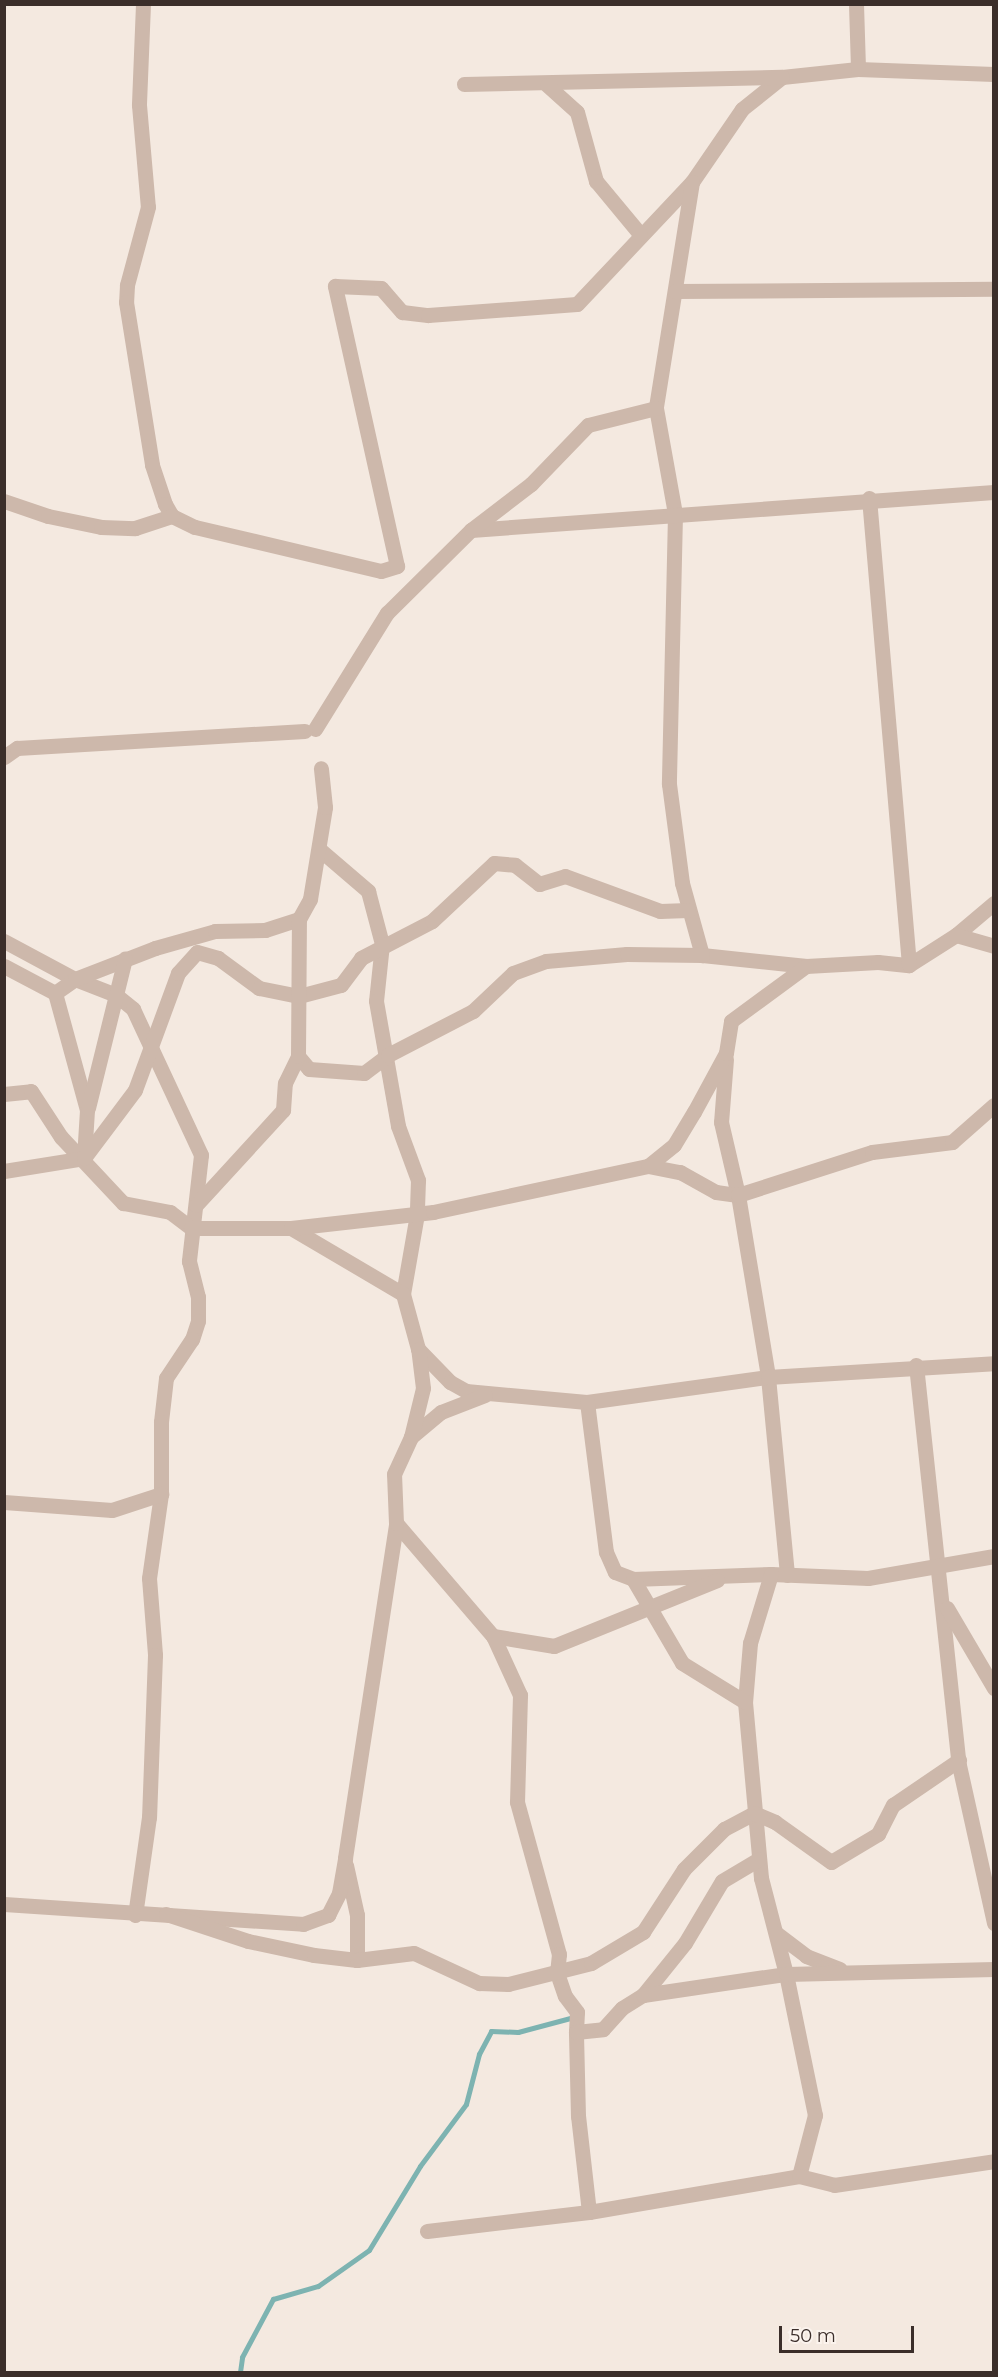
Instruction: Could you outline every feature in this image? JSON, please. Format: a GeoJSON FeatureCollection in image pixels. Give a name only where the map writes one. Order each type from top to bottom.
{"type":"FeatureCollection","features":[{"type":"Feature","properties":{"kind":"street"},"geometry":{"type":"LineString","coordinates":[[143,4],[139,105],[148,207],[127,285],[126,302],[152,465],[172,516],[195,527],[381,571],[398,566],[335,286],[381,288],[402,312],[428,315],[577,304],[640,234],[692,182],[742,109],[782,77]]}},
{"type":"Feature","properties":{"kind":"street"},"geometry":{"type":"LineString","coordinates":[[856,4],[858,69]]}},
{"type":"Feature","properties":{"kind":"street"},"geometry":{"type":"LineString","coordinates":[[464,84],[548,86],[782,77],[858,69],[993,74]]}},
{"type":"Feature","properties":{"kind":"street"},"geometry":{"type":"LineString","coordinates":[[548,86],[577,111],[596,181],[640,234]]}},
{"type":"Feature","properties":{"kind":"street"},"geometry":{"type":"LineString","coordinates":[[692,182],[656,408],[675,514],[669,784],[688,910],[702,955]]}},
{"type":"Feature","properties":{"kind":"street"},"geometry":{"type":"LineString","coordinates":[[675,291],[993,289]]}},
{"type":"Feature","properties":{"kind":"street"},"geometry":{"type":"LineString","coordinates":[[4,757],[17,748],[310,730],[387,613],[471,530],[531,484],[588,425],[656,408]]}},
{"type":"Feature","properties":{"kind":"street"},"geometry":{"type":"LineString","coordinates":[[471,530],[869,498],[993,492]]}},
{"type":"Feature","properties":{"kind":"street"},"geometry":{"type":"LineString","coordinates":[[869,498],[909,965]]}},
{"type":"Feature","properties":{"kind":"street"},"geometry":{"type":"LineString","coordinates":[[4,501],[48,516],[101,527],[135,528],[172,516]]}},
{"type":"Feature","properties":{"kind":"street"},"geometry":{"type":"LineString","coordinates":[[194,1207],[224,1170],[283,1110],[285,1083],[298,1056],[296,995],[299,919],[310,899],[319,849],[325,807],[321,768]]}},
{"type":"Feature","properties":{"kind":"street"},"geometry":{"type":"LineString","coordinates":[[4,1904],[135,1915],[166,1914],[303,1924],[328,1915],[339,1893],[396,1523],[394,1474],[411,1437],[423,1388],[418,1349],[403,1294],[417,1214],[418,1179],[398,1126],[388,1055],[376,1001],[382,944],[368,891],[319,849]]}},
{"type":"Feature","properties":{"kind":"street"},"geometry":{"type":"LineString","coordinates":[[4,1171],[84,1158],[135,1090],[154,1047],[178,973],[196,952],[218,958],[259,988],[296,995],[341,985],[361,958],[382,944],[432,921],[494,863],[515,866],[539,884],[565,876],[660,911],[688,910]]}},
{"type":"Feature","properties":{"kind":"street"},"geometry":{"type":"LineString","coordinates":[[298,1056],[309,1069],[364,1073],[388,1055],[473,1011],[513,973],[546,961],[627,954],[702,955],[806,966],[878,962],[909,965],[956,935],[993,903]]}},
{"type":"Feature","properties":{"kind":"street"},"geometry":{"type":"LineString","coordinates":[[55,993],[75,979],[125,959],[215,932],[265,930],[299,919]]}},
{"type":"Feature","properties":{"kind":"street"},"geometry":{"type":"LineString","coordinates":[[956,935],[993,946]]}},
{"type":"Feature","properties":{"kind":"street"},"geometry":{"type":"LineString","coordinates":[[4,941],[75,979],[116,995],[133,1009],[154,1047],[201,1155],[189,1261],[198,1297],[198,1321],[192,1339],[166,1378],[161,1422],[160,1494],[149,1578],[155,1655],[149,1817],[135,1915]]}},
{"type":"Feature","properties":{"kind":"street"},"geometry":{"type":"LineString","coordinates":[[84,1158],[87,1110],[125,959]]}},
{"type":"Feature","properties":{"kind":"street"},"geometry":{"type":"LineString","coordinates":[[4,966],[55,993],[87,1110]]}},
{"type":"Feature","properties":{"kind":"street"},"geometry":{"type":"LineString","coordinates":[[787,1575],[768,1377],[738,1195],[721,1122],[726,1053],[731,1021],[806,966]]}},
{"type":"Feature","properties":{"kind":"street"},"geometry":{"type":"LineString","coordinates":[[648,1166],[674,1145],[726,1053]]}},
{"type":"Feature","properties":{"kind":"street"},"geometry":{"type":"LineString","coordinates":[[4,1094],[31,1091],[61,1137],[84,1158],[102,1184],[123,1203],[170,1212],[191,1228],[291,1228],[417,1214],[648,1166],[680,1172],[716,1191],[738,1195],[872,1152],[952,1142],[993,1105]]}},
{"type":"Feature","properties":{"kind":"street"},"geometry":{"type":"LineString","coordinates":[[291,1228],[403,1294]]}},
{"type":"Feature","properties":{"kind":"street"},"geometry":{"type":"LineString","coordinates":[[418,1349],[450,1382],[466,1391],[484,1395],[515,1393],[587,1402],[768,1377],[916,1365],[966,1367],[993,1363]]}},
{"type":"Feature","properties":{"kind":"street"},"geometry":{"type":"LineString","coordinates":[[916,1365],[940,1564],[958,1760],[993,1923]]}},
{"type":"Feature","properties":{"kind":"street"},"geometry":{"type":"LineString","coordinates":[[411,1437],[441,1412],[484,1395]]}},
{"type":"Feature","properties":{"kind":"street"},"geometry":{"type":"LineString","coordinates":[[587,1402],[606,1552],[615,1572],[633,1579],[771,1574],[868,1578],[993,1556]]}},
{"type":"Feature","properties":{"kind":"street"},"geometry":{"type":"LineString","coordinates":[[4,1502],[112,1510],[160,1494]]}},
{"type":"Feature","properties":{"kind":"street"},"geometry":{"type":"LineString","coordinates":[[396,1523],[472,1607],[493,1636],[520,1695],[517,1802],[560,1954],[557,1973],[565,1996],[577,2012],[578,2116],[589,2212]]}},
{"type":"Feature","properties":{"kind":"street"},"geometry":{"type":"LineString","coordinates":[[771,1574],[750,1643],[745,1702],[759,1859],[786,1974],[815,2115],[799,2176]]}},
{"type":"Feature","properties":{"kind":"street"},"geometry":{"type":"LineString","coordinates":[[493,1636],[554,1646],[729,1575]]}},
{"type":"Feature","properties":{"kind":"street"},"geometry":{"type":"LineString","coordinates":[[633,1579],[682,1663],[745,1702]]}},
{"type":"Feature","properties":{"kind":"street"},"geometry":{"type":"LineString","coordinates":[[944,1603],[993,1688]]}},
{"type":"Feature","properties":{"kind":"street"},"geometry":{"type":"LineString","coordinates":[[166,1914],[248,1941],[357,1960],[414,1953],[479,1983],[508,1984],[591,1964],[643,1932],[684,1869],[724,1829],[754,1814],[775,1822],[831,1863],[878,1834],[893,1805],[958,1760]]}},
{"type":"Feature","properties":{"kind":"street"},"geometry":{"type":"LineString","coordinates":[[345,1858],[357,1914],[357,1960]]}},
{"type":"Feature","properties":{"kind":"street"},"geometry":{"type":"LineString","coordinates":[[576,2032],[603,2029],[622,2008],[643,1995],[685,1944],[722,1881],[759,1859]]}},
{"type":"Feature","properties":{"kind":"street"},"geometry":{"type":"LineString","coordinates":[[776,1934],[806,1956],[849,1972]]}},
{"type":"Feature","properties":{"kind":"street"},"geometry":{"type":"LineString","coordinates":[[643,1995],[786,1974],[993,1968]]}},
{"type":"Feature","properties":{"kind":"street"},"geometry":{"type":"LineString","coordinates":[[427,2231],[589,2212],[799,2176],[834,2185],[993,2161]]}},
{"type":"Feature","properties":{"kind":"waterway"},"geometry":{"type":"LineString","coordinates":[[240,2372],[242,2357],[273,2299],[318,2286],[369,2250],[420,2166],[466,2104],[479,2054],[491,2031],[518,2032],[574,2017]]}}]}
